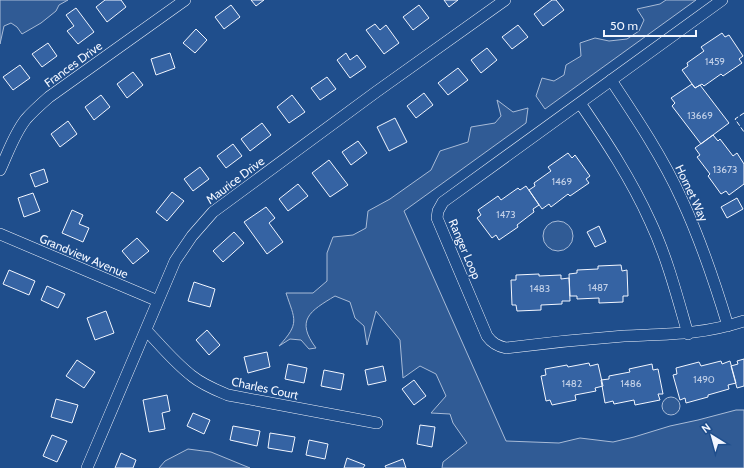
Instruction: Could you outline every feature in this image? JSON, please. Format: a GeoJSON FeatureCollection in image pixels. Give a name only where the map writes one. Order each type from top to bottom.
{"type":"FeatureCollection","features":[{"type":"Feature","properties":{"kind":"street","name":"Frances Drive"},"geometry":{"type":"LineString","coordinates":[[0,170],[16,135],[25,120],[35,109],[185,0]]}},
{"type":"Feature","properties":{"kind":"street","name":"Maurice Drive"},"geometry":{"type":"LineString","coordinates":[[87,468],[158,301],[181,251],[213,212],[376,92],[505,0]]}},
{"type":"Feature","properties":{"kind":"street","name":"Ranger Loop"},"geometry":{"type":"LineString","coordinates":[[722,0],[443,202],[438,211],[438,218],[487,336],[491,342],[498,347],[506,348],[625,336],[688,334],[728,326],[744,321]]}},
{"type":"Feature","properties":{"kind":"street","name":"Hornet Way"},"geometry":{"type":"LineString","coordinates":[[611,80],[661,158],[682,200],[704,252],[728,326]]}},
{"type":"Feature","properties":{"kind":"street"},"geometry":{"type":"LineString","coordinates":[[580,103],[610,146],[650,221],[661,247],[688,334]]}},
{"type":"Feature","properties":{"kind":"street","name":"Grandview Avenue"},"geometry":{"type":"LineString","coordinates":[[0,234],[158,301]]}},
{"type":"Feature","properties":{"kind":"street","name":"Charles Court"},"geometry":{"type":"LineString","coordinates":[[146,330],[177,364],[193,377],[228,395],[377,423]]}},
{"type":"Feature","properties":{"kind":"shaded area"},"geometry":{"type":"Polygon","coordinates":[[[0,0],[68,0],[59,5],[56,11],[41,23],[22,34],[17,27],[11,23],[4,26],[0,44],[0,0]]]}},
{"type":"Feature","properties":{"kind":"shaded area"},"geometry":{"type":"Polygon","coordinates":[[[666,0],[696,0],[545,109],[536,96],[542,78],[554,81],[564,75],[566,65],[581,56],[580,43],[595,38],[609,41],[627,39],[639,31],[644,20],[637,9],[660,4],[666,0]]]}},
{"type":"Feature","properties":{"kind":"shaded area"},"geometry":{"type":"Polygon","coordinates":[[[497,100],[513,112],[528,108],[526,123],[404,211],[506,441],[559,443],[580,438],[613,442],[670,426],[736,410],[744,410],[744,468],[442,468],[443,462],[467,443],[453,423],[450,414],[431,413],[446,396],[436,374],[420,366],[403,378],[400,340],[376,311],[367,345],[364,326],[355,318],[350,302],[335,296],[312,312],[308,317],[306,323],[307,330],[316,348],[309,349],[301,340],[290,339],[279,346],[290,332],[294,321],[292,309],[286,293],[313,293],[327,281],[327,253],[333,237],[353,235],[366,228],[368,211],[390,199],[431,170],[440,151],[468,142],[471,127],[495,123],[501,116],[497,100]]]}},
{"type":"Feature","properties":{"kind":"shaded area"},"geometry":{"type":"Polygon","coordinates":[[[558,221],[569,225],[573,236],[569,247],[558,251],[547,247],[543,236],[547,225],[558,221]]]}},
{"type":"Feature","properties":{"kind":"shaded area"},"geometry":{"type":"Polygon","coordinates":[[[671,397],[677,400],[680,406],[677,412],[671,415],[665,412],[662,406],[665,400],[671,397]]]}},
{"type":"Feature","properties":{"kind":"shaded area"},"geometry":{"type":"Polygon","coordinates":[[[188,449],[211,452],[250,468],[159,468],[165,461],[188,449]]]}},
{"type":"Feature","properties":{"kind":"building"},"geometry":{"type":"Polygon","coordinates":[[[105,0],[121,0],[126,7],[107,22],[96,7],[105,0]]]}},
{"type":"Feature","properties":{"kind":"building"},"geometry":{"type":"Polygon","coordinates":[[[251,0],[264,0],[256,6],[251,0]]]}},
{"type":"Feature","properties":{"kind":"building"},"geometry":{"type":"Polygon","coordinates":[[[444,0],[458,0],[449,7],[444,0]]]}},
{"type":"Feature","properties":{"kind":"building"},"geometry":{"type":"Polygon","coordinates":[[[552,0],[556,0],[564,10],[543,26],[534,14],[552,0]]]}},
{"type":"Feature","properties":{"kind":"building"},"geometry":{"type":"Polygon","coordinates":[[[231,5],[240,17],[224,29],[215,17],[231,5]]]}},
{"type":"Feature","properties":{"kind":"building"},"geometry":{"type":"Polygon","coordinates":[[[419,5],[429,18],[413,30],[403,17],[419,5]]]}},
{"type":"Feature","properties":{"kind":"building"},"geometry":{"type":"Polygon","coordinates":[[[76,8],[94,32],[78,44],[67,31],[74,26],[66,15],[76,8]]]}},
{"type":"Feature","properties":{"kind":"building"},"geometry":{"type":"Polygon","coordinates":[[[375,24],[380,30],[386,25],[399,43],[384,54],[366,30],[375,24]]]}},
{"type":"Feature","properties":{"kind":"building"},"geometry":{"type":"Polygon","coordinates":[[[518,25],[528,37],[512,49],[502,37],[518,25]]]}},
{"type":"Feature","properties":{"kind":"building"},"geometry":{"type":"Polygon","coordinates":[[[196,29],[207,40],[195,53],[183,43],[196,29]]]}},
{"type":"Feature","properties":{"kind":"building"},"geometry":{"type":"Polygon","coordinates":[[[722,33],[725,37],[729,35],[743,56],[739,59],[742,63],[723,76],[721,74],[704,86],[702,84],[695,88],[682,70],[688,66],[687,63],[704,51],[701,47],[722,33]]]}},
{"type":"Feature","properties":{"kind":"building"},"geometry":{"type":"Polygon","coordinates":[[[48,43],[57,56],[42,67],[32,54],[48,43]]]}},
{"type":"Feature","properties":{"kind":"building"},"geometry":{"type":"Polygon","coordinates":[[[487,48],[497,60],[481,73],[471,60],[487,48]]]}},
{"type":"Feature","properties":{"kind":"building"},"geometry":{"type":"Polygon","coordinates":[[[170,53],[175,68],[156,75],[151,59],[170,53]]]}},
{"type":"Feature","properties":{"kind":"building"},"geometry":{"type":"Polygon","coordinates":[[[346,53],[350,60],[357,55],[366,67],[350,78],[337,60],[346,53]]]}},
{"type":"Feature","properties":{"kind":"building"},"geometry":{"type":"Polygon","coordinates":[[[20,65],[30,78],[13,90],[3,77],[20,65]]]}},
{"type":"Feature","properties":{"kind":"building"},"geometry":{"type":"Polygon","coordinates":[[[458,68],[468,80],[448,95],[438,83],[458,68]]]}},
{"type":"Feature","properties":{"kind":"building"},"geometry":{"type":"Polygon","coordinates":[[[133,72],[143,85],[127,98],[117,84],[133,72]]]}},
{"type":"Feature","properties":{"kind":"building"},"geometry":{"type":"Polygon","coordinates":[[[327,77],[336,89],[320,100],[311,88],[327,77]]]}},
{"type":"Feature","properties":{"kind":"building"},"geometry":{"type":"Polygon","coordinates":[[[692,84],[695,88],[700,85],[729,123],[701,144],[672,106],[675,103],[671,98],[692,84]]]}},
{"type":"Feature","properties":{"kind":"building"},"geometry":{"type":"Polygon","coordinates":[[[424,93],[433,105],[416,118],[407,106],[424,93]]]}},
{"type":"Feature","properties":{"kind":"building"},"geometry":{"type":"Polygon","coordinates":[[[101,95],[110,107],[94,120],[85,107],[101,95]]]}},
{"type":"Feature","properties":{"kind":"building"},"geometry":{"type":"Polygon","coordinates":[[[292,95],[305,112],[289,123],[277,107],[292,95]]]}},
{"type":"Feature","properties":{"kind":"building"},"geometry":{"type":"Polygon","coordinates":[[[395,118],[407,142],[389,151],[377,127],[395,118]]]}},
{"type":"Feature","properties":{"kind":"building"},"geometry":{"type":"Polygon","coordinates":[[[68,121],[77,134],[60,147],[51,134],[68,121]]]}},
{"type":"Feature","properties":{"kind":"building"},"geometry":{"type":"Polygon","coordinates":[[[262,123],[271,135],[250,151],[241,139],[262,123]]]}},
{"type":"Feature","properties":{"kind":"building"},"geometry":{"type":"Polygon","coordinates":[[[713,135],[718,141],[720,139],[733,156],[737,153],[744,164],[744,184],[729,195],[726,191],[721,194],[708,176],[710,174],[697,157],[700,155],[695,148],[713,135]]]}},
{"type":"Feature","properties":{"kind":"building"},"geometry":{"type":"Polygon","coordinates":[[[358,141],[367,153],[351,165],[342,152],[358,141]]]}},
{"type":"Feature","properties":{"kind":"building"},"geometry":{"type":"Polygon","coordinates":[[[233,144],[242,156],[226,168],[217,156],[233,144]]]}},
{"type":"Feature","properties":{"kind":"building"},"geometry":{"type":"Polygon","coordinates":[[[568,153],[572,158],[575,155],[590,176],[586,179],[589,183],[570,196],[568,194],[551,207],[549,204],[542,209],[529,190],[535,186],[534,183],[551,171],[548,167],[568,153]]]}},
{"type":"Feature","properties":{"kind":"building"},"geometry":{"type":"Polygon","coordinates":[[[329,160],[348,185],[330,197],[312,173],[329,160]]]}},
{"type":"Feature","properties":{"kind":"building"},"geometry":{"type":"Polygon","coordinates":[[[200,167],[209,179],[193,191],[184,179],[200,167]]]}},
{"type":"Feature","properties":{"kind":"building"},"geometry":{"type":"Polygon","coordinates":[[[44,169],[48,182],[35,187],[30,174],[44,169]]]}},
{"type":"Feature","properties":{"kind":"building"},"geometry":{"type":"Polygon","coordinates":[[[298,184],[308,196],[288,211],[279,199],[298,184]]]}},
{"type":"Feature","properties":{"kind":"building"},"geometry":{"type":"Polygon","coordinates":[[[526,186],[539,205],[533,209],[534,212],[517,225],[518,227],[499,240],[496,235],[492,238],[477,218],[481,215],[478,210],[498,196],[501,200],[518,188],[520,190],[526,186]]]}},
{"type":"Feature","properties":{"kind":"building"},"geometry":{"type":"Polygon","coordinates":[[[172,192],[184,201],[167,221],[156,212],[172,192]]]}},
{"type":"Feature","properties":{"kind":"building"},"geometry":{"type":"Polygon","coordinates":[[[33,193],[40,211],[24,217],[18,198],[33,193]]]}},
{"type":"Feature","properties":{"kind":"building"},"geometry":{"type":"Polygon","coordinates":[[[737,198],[743,209],[727,218],[721,207],[737,198]]]}},
{"type":"Feature","properties":{"kind":"building"},"geometry":{"type":"Polygon","coordinates":[[[266,207],[275,218],[269,223],[283,242],[267,254],[244,222],[266,207]]]}},
{"type":"Feature","properties":{"kind":"building"},"geometry":{"type":"Polygon","coordinates":[[[72,210],[83,215],[79,224],[89,228],[83,242],[62,233],[72,210]]]}},
{"type":"Feature","properties":{"kind":"building"},"geometry":{"type":"Polygon","coordinates":[[[599,226],[606,242],[595,247],[587,232],[599,226]]]}},
{"type":"Feature","properties":{"kind":"building"},"geometry":{"type":"Polygon","coordinates":[[[234,232],[244,243],[223,262],[213,251],[234,232]]]}},
{"type":"Feature","properties":{"kind":"building"},"geometry":{"type":"Polygon","coordinates":[[[137,238],[149,251],[133,264],[122,251],[137,238]]]}},
{"type":"Feature","properties":{"kind":"building"},"geometry":{"type":"Polygon","coordinates":[[[621,265],[622,271],[627,270],[628,296],[623,296],[623,302],[599,303],[599,298],[577,299],[577,296],[570,296],[569,274],[577,273],[577,270],[598,269],[598,266],[621,265]]]}},
{"type":"Feature","properties":{"kind":"building"},"geometry":{"type":"Polygon","coordinates":[[[9,270],[35,281],[29,295],[3,284],[9,270]]]}},
{"type":"Feature","properties":{"kind":"building"},"geometry":{"type":"Polygon","coordinates":[[[539,274],[539,276],[561,275],[561,279],[569,278],[570,301],[562,301],[562,304],[541,305],[541,310],[517,311],[516,305],[512,305],[511,280],[516,280],[516,275],[539,274]]]}},
{"type":"Feature","properties":{"kind":"building"},"geometry":{"type":"Polygon","coordinates":[[[194,282],[215,289],[210,307],[188,301],[194,282]]]}},
{"type":"Feature","properties":{"kind":"building"},"geometry":{"type":"Polygon","coordinates":[[[47,286],[65,294],[58,308],[41,300],[47,286]]]}},
{"type":"Feature","properties":{"kind":"building"},"geometry":{"type":"Polygon","coordinates":[[[106,311],[114,333],[95,340],[87,318],[106,311]]]}},
{"type":"Feature","properties":{"kind":"building"},"geometry":{"type":"Polygon","coordinates":[[[207,330],[220,345],[209,355],[196,340],[207,330]]]}},
{"type":"Feature","properties":{"kind":"building"},"geometry":{"type":"Polygon","coordinates":[[[267,352],[270,367],[248,373],[244,357],[267,352]]]}},
{"type":"Feature","properties":{"kind":"building"},"geometry":{"type":"Polygon","coordinates":[[[744,359],[744,386],[737,388],[731,366],[738,364],[737,361],[744,359]]]}},
{"type":"Feature","properties":{"kind":"building"},"geometry":{"type":"Polygon","coordinates":[[[77,360],[95,372],[84,388],[66,376],[77,360]]]}},
{"type":"Feature","properties":{"kind":"building"},"geometry":{"type":"Polygon","coordinates":[[[721,361],[722,364],[730,361],[736,383],[728,385],[729,389],[708,395],[708,397],[686,403],[685,398],[680,400],[673,375],[677,374],[676,368],[699,362],[701,366],[721,361]]]}},
{"type":"Feature","properties":{"kind":"building"},"geometry":{"type":"Polygon","coordinates":[[[589,363],[590,366],[598,364],[603,386],[595,388],[596,391],[575,395],[576,400],[552,405],[550,400],[546,401],[541,376],[546,375],[545,369],[589,363]]]}},
{"type":"Feature","properties":{"kind":"building"},"geometry":{"type":"Polygon","coordinates":[[[288,364],[307,368],[304,383],[285,379],[288,364]]]}},
{"type":"Feature","properties":{"kind":"building"},"geometry":{"type":"Polygon","coordinates":[[[652,364],[653,370],[658,369],[663,394],[658,394],[660,400],[635,405],[634,400],[614,404],[613,401],[605,403],[601,380],[609,379],[609,376],[630,372],[629,369],[652,364]]]}},
{"type":"Feature","properties":{"kind":"building"},"geometry":{"type":"Polygon","coordinates":[[[383,366],[386,381],[368,385],[365,370],[383,366]]]}},
{"type":"Feature","properties":{"kind":"building"},"geometry":{"type":"Polygon","coordinates":[[[324,370],[344,374],[341,390],[321,386],[324,370]]]}},
{"type":"Feature","properties":{"kind":"building"},"geometry":{"type":"Polygon","coordinates":[[[414,380],[426,396],[414,405],[402,389],[414,380]]]}},
{"type":"Feature","properties":{"kind":"building"},"geometry":{"type":"Polygon","coordinates":[[[167,395],[170,411],[162,413],[165,429],[149,432],[143,400],[167,395]]]}},
{"type":"Feature","properties":{"kind":"building"},"geometry":{"type":"Polygon","coordinates":[[[56,399],[78,405],[72,423],[51,417],[56,399]]]}},
{"type":"Feature","properties":{"kind":"building"},"geometry":{"type":"Polygon","coordinates":[[[193,413],[210,420],[204,434],[187,426],[193,413]]]}},
{"type":"Feature","properties":{"kind":"building"},"geometry":{"type":"Polygon","coordinates":[[[420,425],[435,427],[432,447],[417,444],[420,425]]]}},
{"type":"Feature","properties":{"kind":"building"},"geometry":{"type":"Polygon","coordinates":[[[233,426],[260,431],[257,446],[230,440],[233,426]]]}},
{"type":"Feature","properties":{"kind":"building"},"geometry":{"type":"Polygon","coordinates":[[[270,433],[295,437],[292,452],[268,448],[270,433]]]}},
{"type":"Feature","properties":{"kind":"building"},"geometry":{"type":"Polygon","coordinates":[[[52,435],[67,441],[57,462],[43,456],[52,435]]]}},
{"type":"Feature","properties":{"kind":"building"},"geometry":{"type":"Polygon","coordinates":[[[309,440],[328,444],[325,459],[306,455],[309,440]]]}},
{"type":"Feature","properties":{"kind":"building"},"geometry":{"type":"Polygon","coordinates":[[[121,453],[136,460],[133,468],[115,468],[121,453]]]}},
{"type":"Feature","properties":{"kind":"building"},"geometry":{"type":"Polygon","coordinates":[[[347,458],[365,465],[363,468],[344,468],[347,458]]]}},
{"type":"Feature","properties":{"kind":"building"},"geometry":{"type":"Polygon","coordinates":[[[403,459],[406,468],[386,468],[385,466],[403,459]]]}},
{"type":"Feature","properties":{"kind":"fence"},"geometry":{"type":"LineString","coordinates":[[744,113],[735,119],[744,132]]}}]}
